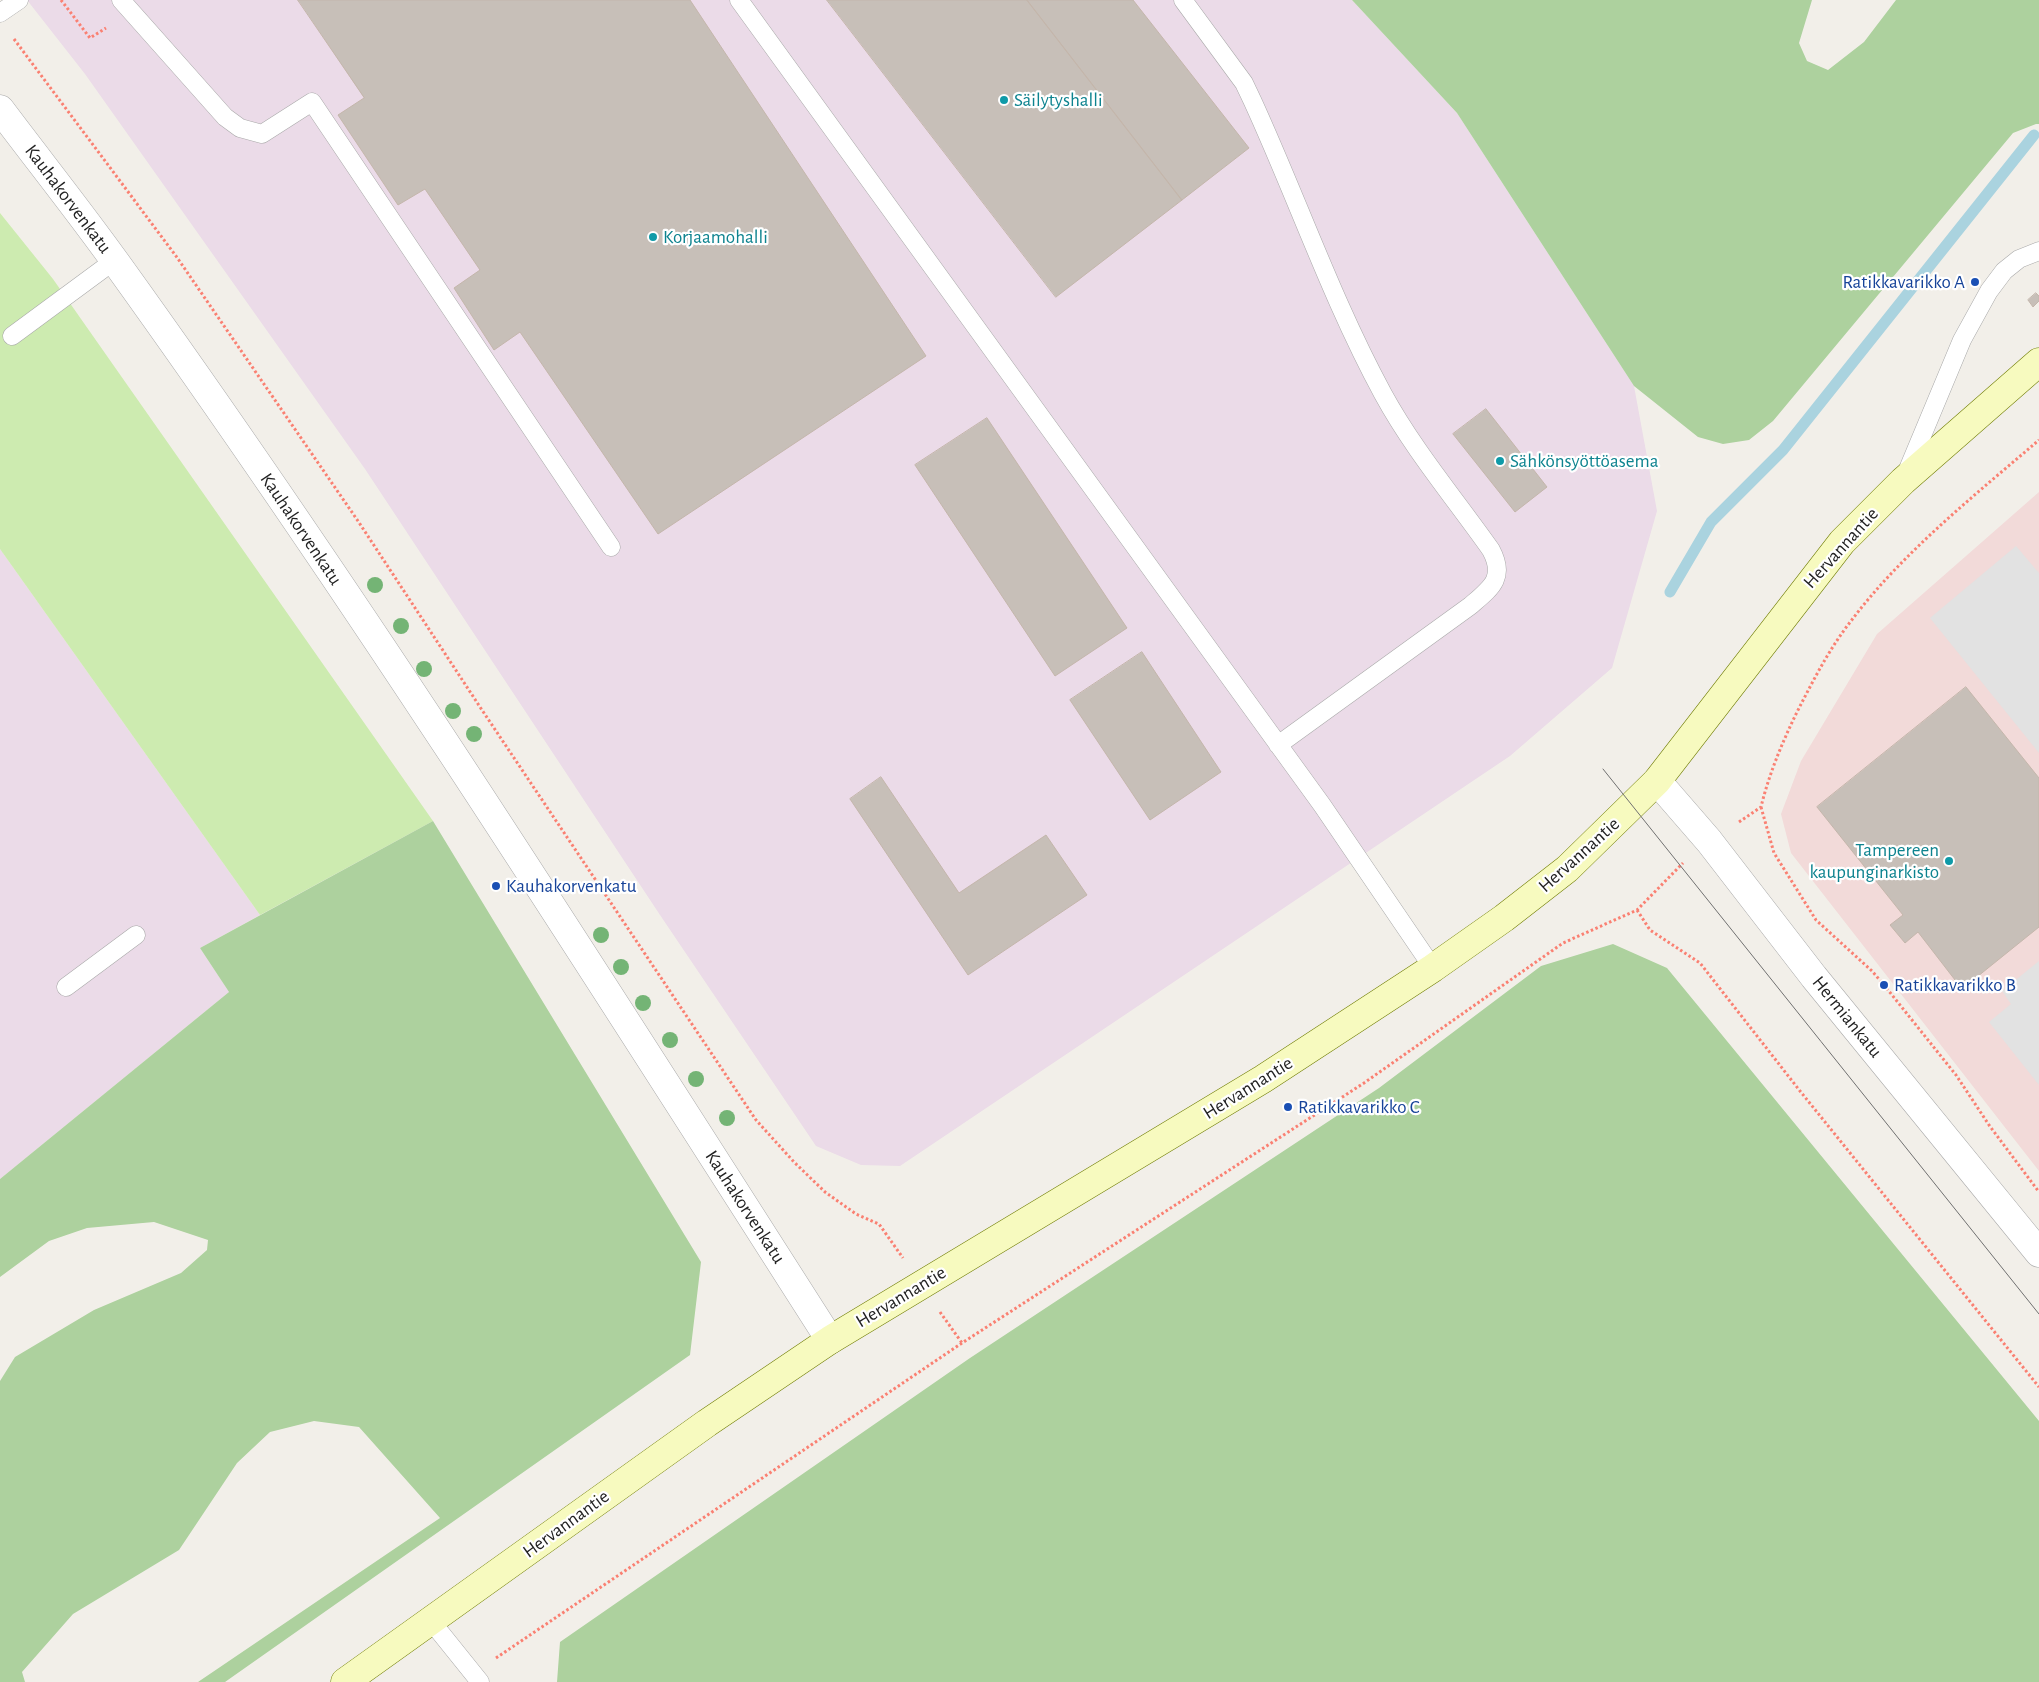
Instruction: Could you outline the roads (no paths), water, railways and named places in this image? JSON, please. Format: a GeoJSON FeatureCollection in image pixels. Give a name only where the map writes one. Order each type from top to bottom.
{"type":"FeatureCollection","features":[{"type":"Feature","properties":{"kind":"main road","name":"Hervannantie"},"geometry":{"type":"LineString","coordinates":[[345,1682],[707,1423],[830,1340],[1263,1079],[1433,968],[1504,918],[1567,869],[1657,781],[1842,542],[1903,481],[2039,362]]}},
{"type":"Feature","properties":{"kind":"street","name":"Kauhakorvenkatu"},"geometry":{"type":"LineString","coordinates":[[0,109],[115,260],[225,416],[437,731],[590,965],[830,1340]]}},
{"type":"Feature","properties":{"kind":"street","name":"Hermiankatu"},"geometry":{"type":"LineString","coordinates":[[1657,781],[1709,841],[1814,977],[2039,1253]]}},
{"type":"Feature","properties":{"kind":"lane"},"geometry":{"type":"LineString","coordinates":[[0,13],[19,0]]}},
{"type":"Feature","properties":{"kind":"lane"},"geometry":{"type":"LineString","coordinates":[[121,0],[225,117],[240,128],[262,134],[312,102],[611,547]]}},
{"type":"Feature","properties":{"kind":"lane"},"geometry":{"type":"LineString","coordinates":[[739,0],[1338,827],[1433,968]]}},
{"type":"Feature","properties":{"kind":"lane"},"geometry":{"type":"LineString","coordinates":[[1183,0],[1244,83],[1329,282],[1383,394],[1404,429],[1497,561],[1498,572],[1495,581],[1470,606],[1278,745]]}},
{"type":"Feature","properties":{"kind":"lane"},"geometry":{"type":"LineString","coordinates":[[1903,481],[1962,340],[1989,292],[2004,271],[2019,259],[2039,251]]}},
{"type":"Feature","properties":{"kind":"lane"},"geometry":{"type":"LineString","coordinates":[[12,336],[115,260]]}},
{"type":"Feature","properties":{"kind":"lane"},"geometry":{"type":"LineString","coordinates":[[66,987],[136,934]]}},
{"type":"Feature","properties":{"kind":"lane"},"geometry":{"type":"LineString","coordinates":[[431,1620],[480,1682]]}},
{"type":"Feature","properties":{"kind":"waterway"},"geometry":{"type":"LineString","coordinates":[[1670,592],[1711,522],[1783,450],[2034,135]]}},
{"type":"Feature","properties":{"kind":"tram line"},"geometry":{"type":"LineString","coordinates":[[1603,769],[2039,1314]]}},
{"type":"Feature","properties":{"kind":"place","name":"Säilytyshalli"},"geometry":{"type":"Point","coordinates":[1004,100]}},
{"type":"Feature","properties":{"kind":"place","name":"Korjaamohalli"},"geometry":{"type":"Point","coordinates":[653,237]}},
{"type":"Feature","properties":{"kind":"place","name":"Ratikkavarikko A"},"geometry":{"type":"Point","coordinates":[1975,282]}},
{"type":"Feature","properties":{"kind":"place","name":"Sähkönsyöttöasema"},"geometry":{"type":"Point","coordinates":[1500,461]}},
{"type":"Feature","properties":{"kind":"place","name":"Tampereen kaupunginarkisto"},"geometry":{"type":"Point","coordinates":[1949,861]}},
{"type":"Feature","properties":{"kind":"place","name":"Kauhakorvenkatu"},"geometry":{"type":"Point","coordinates":[496,886]}},
{"type":"Feature","properties":{"kind":"place","name":"Ratikkavarikko B"},"geometry":{"type":"Point","coordinates":[1884,985]}},
{"type":"Feature","properties":{"kind":"place","name":"Ratikkavarikko C"},"geometry":{"type":"Point","coordinates":[1288,1107]}}]}
